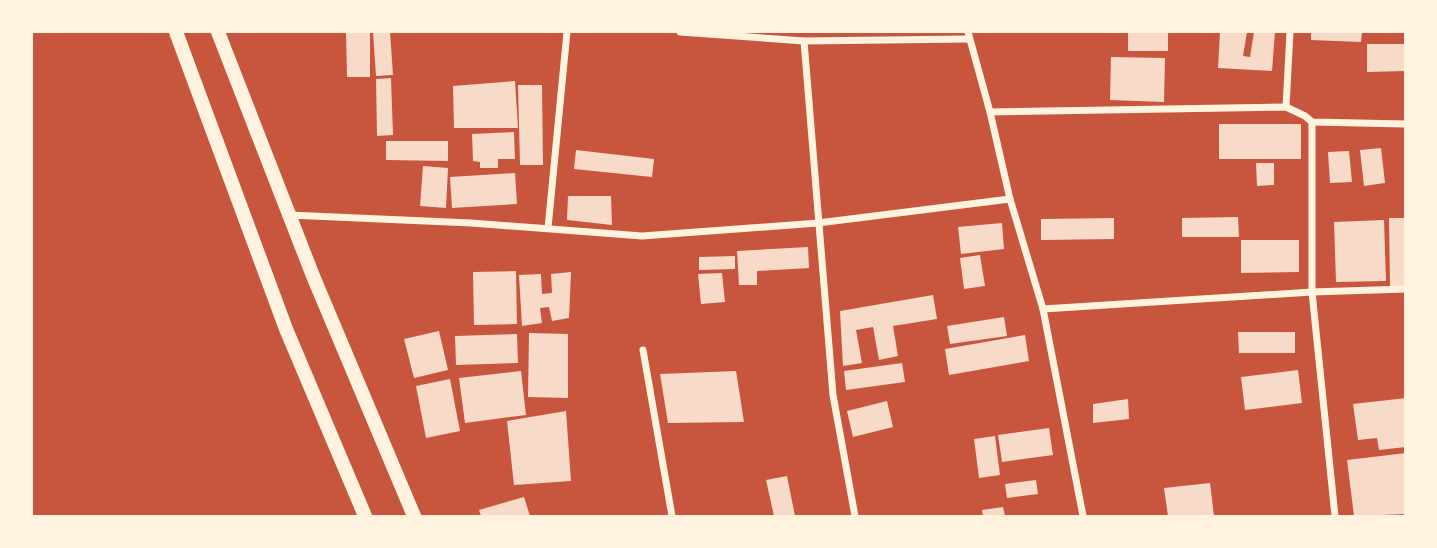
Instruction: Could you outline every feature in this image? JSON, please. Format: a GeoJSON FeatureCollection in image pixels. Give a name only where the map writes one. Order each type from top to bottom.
{"type":"FeatureCollection","features":[{"type":"Feature","properties":{"kind":"main road"},"geometry":{"type":"LineString","coordinates":[[176,32],[286,329],[365,516]]}},
{"type":"Feature","properties":{"kind":"main road"},"geometry":{"type":"LineString","coordinates":[[218,32],[289,215],[414,516]]}},
{"type":"Feature","properties":{"kind":"street"},"geometry":{"type":"LineString","coordinates":[[548,228],[567,32]]}},
{"type":"Feature","properties":{"kind":"street"},"geometry":{"type":"LineString","coordinates":[[680,32],[804,41],[968,35],[990,112],[1010,199],[1043,309],[1083,516]]}},
{"type":"Feature","properties":{"kind":"street"},"geometry":{"type":"LineString","coordinates":[[1286,107],[1290,32]]}},
{"type":"Feature","properties":{"kind":"street"},"geometry":{"type":"LineString","coordinates":[[804,41],[833,395],[855,516]]}},
{"type":"Feature","properties":{"kind":"street"},"geometry":{"type":"LineString","coordinates":[[990,112],[1286,107],[1312,122],[1405,124]]}},
{"type":"Feature","properties":{"kind":"street"},"geometry":{"type":"LineString","coordinates":[[1312,122],[1312,292],[1335,516]]}},
{"type":"Feature","properties":{"kind":"street"},"geometry":{"type":"LineString","coordinates":[[289,215],[548,228],[642,236],[818,223],[1010,199]]}},
{"type":"Feature","properties":{"kind":"street"},"geometry":{"type":"LineString","coordinates":[[1043,309],[1312,292],[1405,289]]}},
{"type":"Feature","properties":{"kind":"street"},"geometry":{"type":"LineString","coordinates":[[643,350],[672,516]]}},
{"type":"Feature","properties":{"kind":"building"},"geometry":{"type":"Polygon","coordinates":[[[346,32],[370,32],[370,77],[347,77],[346,32]]]}},
{"type":"Feature","properties":{"kind":"building"},"geometry":{"type":"Polygon","coordinates":[[[373,32],[390,32],[393,75],[376,76],[373,32]]]}},
{"type":"Feature","properties":{"kind":"building"},"geometry":{"type":"Polygon","coordinates":[[[1128,32],[1168,32],[1168,51],[1128,51],[1128,32]]]}},
{"type":"Feature","properties":{"kind":"building"},"geometry":{"type":"Polygon","coordinates":[[[1220,32],[1247,32],[1243,56],[1250,57],[1254,32],[1275,32],[1272,71],[1218,68],[1220,32]]]}},
{"type":"Feature","properties":{"kind":"building"},"geometry":{"type":"Polygon","coordinates":[[[1311,32],[1362,32],[1361,42],[1311,40],[1311,32]]]}},
{"type":"Feature","properties":{"kind":"building"},"geometry":{"type":"Polygon","coordinates":[[[1367,44],[1406,44],[1406,71],[1367,72],[1367,44]]]}},
{"type":"Feature","properties":{"kind":"building"},"geometry":{"type":"Polygon","coordinates":[[[1111,57],[1165,58],[1164,102],[1110,100],[1111,57]]]}},
{"type":"Feature","properties":{"kind":"building"},"geometry":{"type":"Polygon","coordinates":[[[391,78],[393,135],[377,136],[376,79],[391,78]]]}},
{"type":"Feature","properties":{"kind":"building"},"geometry":{"type":"Polygon","coordinates":[[[515,81],[518,128],[454,128],[453,86],[515,81]]]}},
{"type":"Feature","properties":{"kind":"building"},"geometry":{"type":"Polygon","coordinates":[[[518,85],[542,85],[543,165],[520,165],[518,85]]]}},
{"type":"Feature","properties":{"kind":"building"},"geometry":{"type":"Polygon","coordinates":[[[1219,124],[1301,124],[1301,159],[1219,159],[1219,124]]]}},
{"type":"Feature","properties":{"kind":"building"},"geometry":{"type":"Polygon","coordinates":[[[514,132],[515,159],[498,159],[498,168],[480,168],[480,162],[473,161],[472,134],[514,132]]]}},
{"type":"Feature","properties":{"kind":"building"},"geometry":{"type":"Polygon","coordinates":[[[386,141],[448,141],[448,161],[386,160],[386,141]]]}},
{"type":"Feature","properties":{"kind":"building"},"geometry":{"type":"Polygon","coordinates":[[[1381,148],[1385,183],[1364,186],[1360,150],[1381,148]]]}},
{"type":"Feature","properties":{"kind":"building"},"geometry":{"type":"Polygon","coordinates":[[[576,150],[654,159],[652,177],[574,169],[576,150]]]}},
{"type":"Feature","properties":{"kind":"building"},"geometry":{"type":"Polygon","coordinates":[[[1349,151],[1352,182],[1330,183],[1328,152],[1349,151]]]}},
{"type":"Feature","properties":{"kind":"building"},"geometry":{"type":"Polygon","coordinates":[[[1256,163],[1274,163],[1274,185],[1257,186],[1256,163]]]}},
{"type":"Feature","properties":{"kind":"building"},"geometry":{"type":"Polygon","coordinates":[[[423,166],[448,168],[446,208],[420,206],[423,166]]]}},
{"type":"Feature","properties":{"kind":"building"},"geometry":{"type":"Polygon","coordinates":[[[515,173],[517,204],[452,208],[450,177],[515,173]]]}},
{"type":"Feature","properties":{"kind":"building"},"geometry":{"type":"Polygon","coordinates":[[[568,196],[611,196],[612,225],[567,220],[568,196]]]}},
{"type":"Feature","properties":{"kind":"building"},"geometry":{"type":"Polygon","coordinates":[[[1238,217],[1239,237],[1182,237],[1182,218],[1238,217]]]}},
{"type":"Feature","properties":{"kind":"building"},"geometry":{"type":"Polygon","coordinates":[[[1114,218],[1114,239],[1041,240],[1041,219],[1114,218]]]}},
{"type":"Feature","properties":{"kind":"building"},"geometry":{"type":"Polygon","coordinates":[[[1389,218],[1406,218],[1406,286],[1390,286],[1389,218]]]}},
{"type":"Feature","properties":{"kind":"building"},"geometry":{"type":"Polygon","coordinates":[[[1384,220],[1386,281],[1336,282],[1334,222],[1384,220]]]}},
{"type":"Feature","properties":{"kind":"building"},"geometry":{"type":"Polygon","coordinates":[[[1002,223],[1004,249],[961,254],[958,227],[1002,223]]]}},
{"type":"Feature","properties":{"kind":"building"},"geometry":{"type":"Polygon","coordinates":[[[1241,240],[1299,240],[1299,272],[1241,273],[1241,240]]]}},
{"type":"Feature","properties":{"kind":"building"},"geometry":{"type":"Polygon","coordinates":[[[808,247],[809,268],[757,271],[757,285],[739,285],[737,251],[808,247]]]}},
{"type":"Feature","properties":{"kind":"building"},"geometry":{"type":"Polygon","coordinates":[[[980,255],[985,286],[964,289],[960,258],[980,255]]]}},
{"type":"Feature","properties":{"kind":"building"},"geometry":{"type":"Polygon","coordinates":[[[735,256],[735,269],[699,270],[699,257],[735,256]]]}},
{"type":"Feature","properties":{"kind":"building"},"geometry":{"type":"Polygon","coordinates":[[[516,271],[517,324],[474,325],[473,272],[516,271]]]}},
{"type":"Feature","properties":{"kind":"building"},"geometry":{"type":"Polygon","coordinates":[[[571,272],[569,318],[552,321],[549,307],[540,308],[542,323],[522,326],[519,275],[541,274],[542,294],[552,293],[551,274],[571,272]]]}},
{"type":"Feature","properties":{"kind":"building"},"geometry":{"type":"Polygon","coordinates":[[[722,273],[725,302],[701,304],[698,274],[722,273]]]}},
{"type":"Feature","properties":{"kind":"building"},"geometry":{"type":"Polygon","coordinates":[[[933,295],[937,319],[893,326],[898,356],[879,360],[873,327],[856,330],[862,363],[843,366],[840,311],[933,295]]]}},
{"type":"Feature","properties":{"kind":"building"},"geometry":{"type":"Polygon","coordinates":[[[1004,317],[1007,336],[950,344],[947,326],[1004,317]]]}},
{"type":"Feature","properties":{"kind":"building"},"geometry":{"type":"Polygon","coordinates":[[[439,331],[448,370],[414,378],[404,339],[439,331]]]}},
{"type":"Feature","properties":{"kind":"building"},"geometry":{"type":"Polygon","coordinates":[[[1238,332],[1295,332],[1295,353],[1239,353],[1238,332]]]}},
{"type":"Feature","properties":{"kind":"building"},"geometry":{"type":"Polygon","coordinates":[[[529,333],[568,334],[568,398],[528,397],[529,333]]]}},
{"type":"Feature","properties":{"kind":"building"},"geometry":{"type":"Polygon","coordinates":[[[517,334],[518,363],[456,365],[455,336],[517,334]]]}},
{"type":"Feature","properties":{"kind":"building"},"geometry":{"type":"Polygon","coordinates":[[[1025,335],[1029,361],[949,375],[945,349],[1025,335]]]}},
{"type":"Feature","properties":{"kind":"building"},"geometry":{"type":"Polygon","coordinates":[[[902,363],[905,382],[846,390],[844,371],[902,363]]]}},
{"type":"Feature","properties":{"kind":"building"},"geometry":{"type":"Polygon","coordinates":[[[1298,370],[1302,403],[1245,410],[1241,377],[1298,370]]]}},
{"type":"Feature","properties":{"kind":"building"},"geometry":{"type":"Polygon","coordinates":[[[521,371],[526,415],[465,423],[459,378],[521,371]]]}},
{"type":"Feature","properties":{"kind":"building"},"geometry":{"type":"Polygon","coordinates":[[[736,371],[744,422],[668,423],[660,374],[736,371]]]}},
{"type":"Feature","properties":{"kind":"building"},"geometry":{"type":"Polygon","coordinates":[[[450,379],[460,431],[426,438],[416,386],[450,379]]]}},
{"type":"Feature","properties":{"kind":"building"},"geometry":{"type":"Polygon","coordinates":[[[1406,398],[1406,447],[1379,450],[1377,438],[1358,440],[1353,404],[1406,398]]]}},
{"type":"Feature","properties":{"kind":"building"},"geometry":{"type":"Polygon","coordinates":[[[1128,399],[1129,419],[1093,423],[1093,404],[1128,399]]]}},
{"type":"Feature","properties":{"kind":"building"},"geometry":{"type":"Polygon","coordinates":[[[887,401],[893,427],[853,437],[847,411],[887,401]]]}},
{"type":"Feature","properties":{"kind":"building"},"geometry":{"type":"Polygon","coordinates":[[[566,411],[571,481],[514,485],[507,421],[566,411]]]}},
{"type":"Feature","properties":{"kind":"building"},"geometry":{"type":"Polygon","coordinates":[[[1049,428],[1053,455],[1002,462],[998,435],[1049,428]]]}},
{"type":"Feature","properties":{"kind":"building"},"geometry":{"type":"Polygon","coordinates":[[[995,436],[1000,475],[979,478],[974,439],[995,436]]]}},
{"type":"Feature","properties":{"kind":"building"},"geometry":{"type":"Polygon","coordinates":[[[1406,453],[1406,514],[1354,516],[1347,460],[1406,453]]]}},
{"type":"Feature","properties":{"kind":"building"},"geometry":{"type":"Polygon","coordinates":[[[787,476],[795,516],[774,516],[766,480],[787,476]]]}},
{"type":"Feature","properties":{"kind":"building"},"geometry":{"type":"Polygon","coordinates":[[[1036,480],[1038,494],[1007,498],[1005,484],[1036,480]]]}},
{"type":"Feature","properties":{"kind":"building"},"geometry":{"type":"Polygon","coordinates":[[[1210,483],[1214,516],[1168,516],[1164,488],[1210,483]]]}},
{"type":"Feature","properties":{"kind":"building"},"geometry":{"type":"Polygon","coordinates":[[[524,497],[530,516],[481,516],[479,510],[524,497]]]}},
{"type":"Feature","properties":{"kind":"building"},"geometry":{"type":"Polygon","coordinates":[[[1003,507],[1005,516],[983,516],[982,510],[1003,507]]]}}]}
